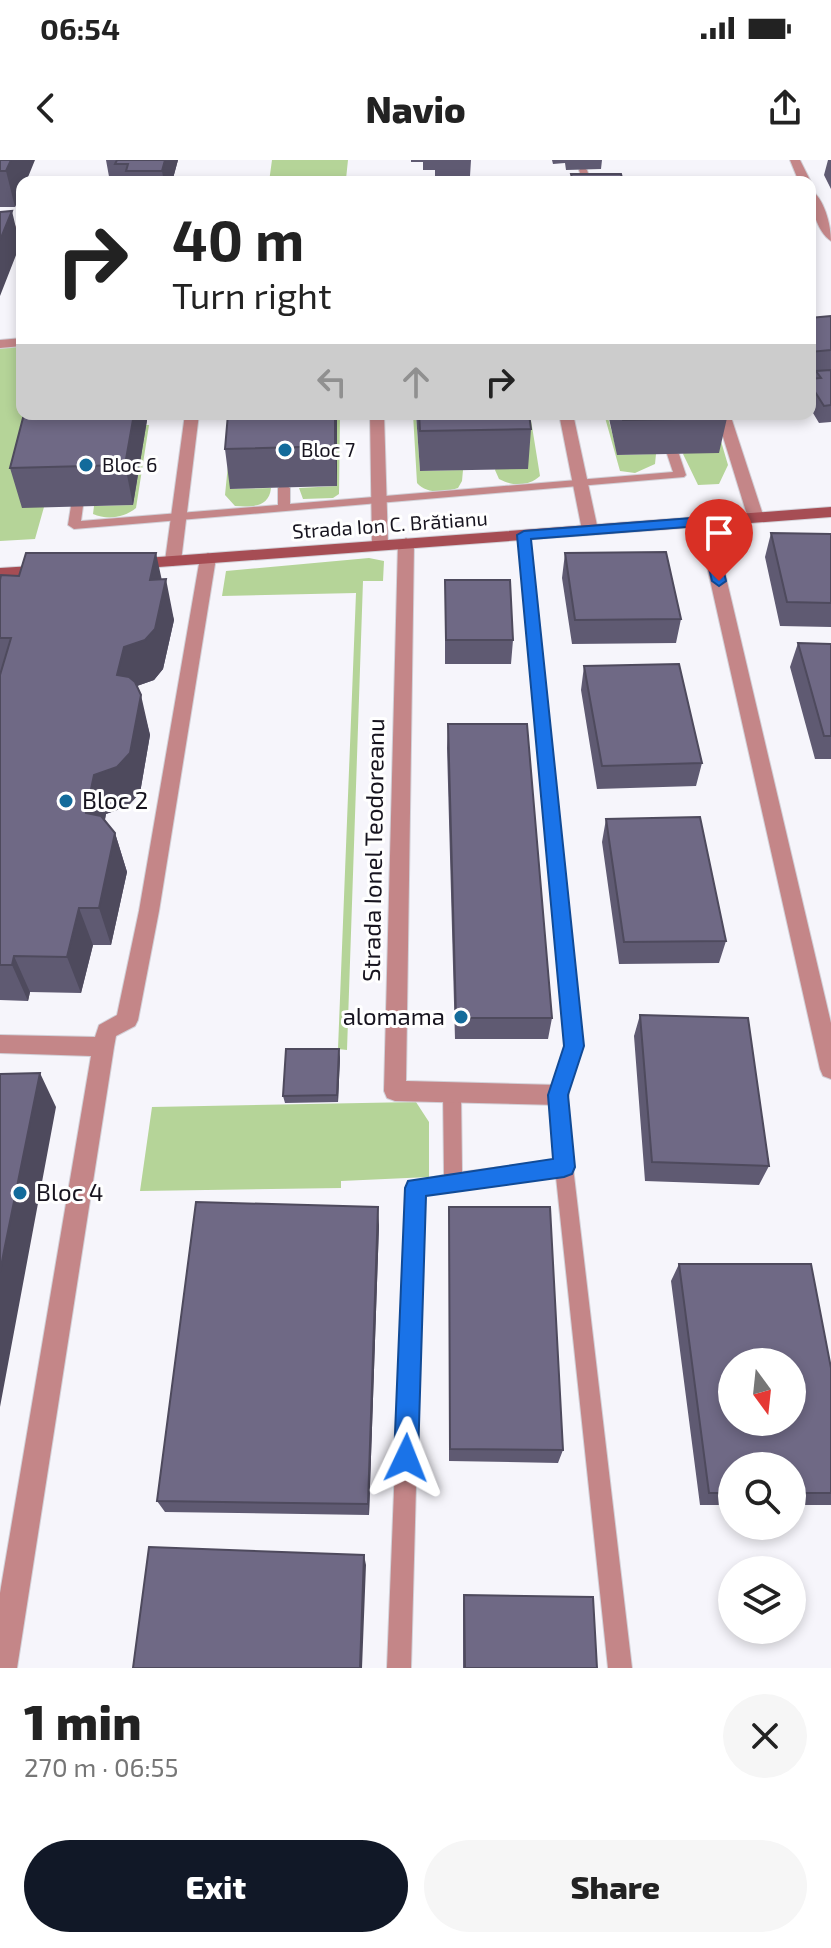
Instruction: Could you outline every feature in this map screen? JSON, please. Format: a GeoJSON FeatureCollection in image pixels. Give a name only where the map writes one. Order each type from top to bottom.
{"type":"FeatureCollection","features":[{"type":"Feature","properties":{"kind":"street"},"geometry":{"type":"LineString","coordinates":[[816,205],[831,237]]}},
{"type":"Feature","properties":{"kind":"street"},"geometry":{"type":"LineString","coordinates":[[173,561],[191,420]]}},
{"type":"Feature","properties":{"kind":"street"},"geometry":{"type":"LineString","coordinates":[[377,420],[380,545]]}},
{"type":"Feature","properties":{"kind":"street"},"geometry":{"type":"LineString","coordinates":[[567,420],[590,530]]}},
{"type":"Feature","properties":{"kind":"street"},"geometry":{"type":"LineString","coordinates":[[725,420],[756,518]]}},
{"type":"Feature","properties":{"kind":"street","name":"Strada Ion C. Brătianu"},"geometry":{"type":"LineString","coordinates":[[110,565],[831,512]]}},
{"type":"Feature","properties":{"kind":"street"},"geometry":{"type":"LineString","coordinates":[[705,522],[831,1069]]}},
{"type":"Feature","properties":{"kind":"street","name":"Strada Ionel Teodoreanu"},"geometry":{"type":"LineString","coordinates":[[406,543],[395,1091],[558,1095]]}},
{"type":"Feature","properties":{"kind":"street"},"geometry":{"type":"LineString","coordinates":[[2,1668],[103,1047],[107,1031],[127,1020],[149,911],[208,558]]}},
{"type":"Feature","properties":{"kind":"street"},"geometry":{"type":"LineString","coordinates":[[0,573],[63,569]]}},
{"type":"Feature","properties":{"kind":"street"},"geometry":{"type":"LineString","coordinates":[[0,1044],[103,1047]]}},
{"type":"Feature","properties":{"kind":"lane"},"geometry":{"type":"LineString","coordinates":[[583,170],[585,176]]}},
{"type":"Feature","properties":{"kind":"lane"},"geometry":{"type":"LineString","coordinates":[[77,506],[74,525],[379,500],[483,486],[680,475],[673,454]]}},
{"type":"Feature","properties":{"kind":"lane"},"geometry":{"type":"LineString","coordinates":[[284,488],[284,508]]}},
{"type":"Feature","properties":{"kind":"lane"},"geometry":{"type":"LineString","coordinates":[[524,535],[574,1046],[558,1095],[564,1167],[620,1668]]}},
{"type":"Feature","properties":{"kind":"lane"},"geometry":{"type":"LineString","coordinates":[[452,1092],[453,1182]]}},
{"type":"Feature","properties":{"kind":"lane"},"geometry":{"type":"LineString","coordinates":[[399,1668],[415,1188],[564,1167]]}},
{"type":"Feature","properties":{"kind":"green space"},"geometry":{"type":"Polygon","coordinates":[[[272,160],[348,160],[346,176],[270,176],[272,160]]]}},
{"type":"Feature","properties":{"kind":"green space"},"geometry":{"type":"Polygon","coordinates":[[[16,345],[16,420],[44,420],[22,507],[44,507],[35,539],[0,541],[0,346],[16,345]]]}},
{"type":"Feature","properties":{"kind":"green space"},"geometry":{"type":"Polygon","coordinates":[[[233,420],[230,489],[271,488],[267,499],[258,505],[235,506],[225,495],[233,420]]]}},
{"type":"Feature","properties":{"kind":"green space"},"geometry":{"type":"Polygon","coordinates":[[[337,420],[340,420],[339,494],[333,498],[303,499],[299,488],[337,486],[337,420]]]}},
{"type":"Feature","properties":{"kind":"green space"},"geometry":{"type":"Polygon","coordinates":[[[413,420],[416,420],[420,471],[463,470],[458,488],[436,492],[417,483],[413,420]]]}},
{"type":"Feature","properties":{"kind":"green space"},"geometry":{"type":"Polygon","coordinates":[[[517,420],[531,420],[540,476],[530,482],[509,483],[499,479],[495,470],[517,420]]]}},
{"type":"Feature","properties":{"kind":"green space"},"geometry":{"type":"Polygon","coordinates":[[[606,420],[609,420],[618,455],[656,454],[655,464],[635,473],[620,471],[606,420]]]}},
{"type":"Feature","properties":{"kind":"green space"},"geometry":{"type":"Polygon","coordinates":[[[708,420],[715,420],[728,465],[719,484],[698,485],[683,454],[708,420]]]}},
{"type":"Feature","properties":{"kind":"green space"},"geometry":{"type":"Polygon","coordinates":[[[146,425],[149,425],[136,508],[115,517],[93,514],[94,506],[133,505],[146,425]]]}},
{"type":"Feature","properties":{"kind":"green space"},"geometry":{"type":"Polygon","coordinates":[[[369,558],[384,561],[383,581],[363,581],[347,1050],[338,1049],[356,593],[222,596],[226,571],[369,558]]]}},
{"type":"Feature","properties":{"kind":"green space"},"geometry":{"type":"Polygon","coordinates":[[[416,1102],[429,1122],[429,1177],[341,1181],[341,1188],[140,1191],[152,1107],[416,1102]]]}},
{"type":"Feature","properties":{"kind":"building"},"geometry":{"type":"Polygon","coordinates":[[[0,160],[11,160],[6,171],[0,171],[0,160]]]}},
{"type":"Feature","properties":{"kind":"building"},"geometry":{"type":"Polygon","coordinates":[[[117,160],[165,160],[162,171],[126,171],[128,164],[115,164],[117,160]]]}},
{"type":"Feature","properties":{"kind":"building"},"geometry":{"type":"Polygon","coordinates":[[[571,174],[622,176],[572,176],[571,174]]]}},
{"type":"Feature","properties":{"kind":"building"},"geometry":{"type":"Polygon","coordinates":[[[12,211],[0,240],[0,212],[12,211]]]}},
{"type":"Feature","properties":{"kind":"building"},"geometry":{"type":"Polygon","coordinates":[[[831,316],[831,350],[816,351],[816,317],[831,316]]]}},
{"type":"Feature","properties":{"kind":"building"},"geometry":{"type":"Polygon","coordinates":[[[831,370],[831,405],[824,406],[816,393],[816,378],[821,378],[816,371],[831,370]]]}},
{"type":"Feature","properties":{"kind":"building"},"geometry":{"type":"Polygon","coordinates":[[[22,420],[133,420],[125,465],[10,468],[22,420]]]}},
{"type":"Feature","properties":{"kind":"building"},"geometry":{"type":"Polygon","coordinates":[[[227,420],[335,420],[335,446],[225,449],[227,420]]]}},
{"type":"Feature","properties":{"kind":"building"},"geometry":{"type":"Polygon","coordinates":[[[419,420],[530,420],[531,429],[420,431],[419,420]]]}},
{"type":"Feature","properties":{"kind":"building"},"geometry":{"type":"Polygon","coordinates":[[[771,533],[831,534],[831,603],[787,602],[771,533]]]}},
{"type":"Feature","properties":{"kind":"building"},"geometry":{"type":"Polygon","coordinates":[[[666,552],[681,619],[575,620],[565,553],[666,552]]]}},
{"type":"Feature","properties":{"kind":"building","name":"Bloc 2"},"geometry":{"type":"Polygon","coordinates":[[[26,553],[156,553],[150,580],[166,579],[155,629],[145,640],[124,647],[117,675],[129,677],[135,682],[141,695],[130,753],[117,767],[94,775],[86,813],[101,816],[115,833],[99,908],[79,908],[67,957],[14,956],[12,965],[0,965],[0,675],[11,638],[0,638],[0,580],[1,575],[19,576],[26,553]]]}},
{"type":"Feature","properties":{"kind":"building"},"geometry":{"type":"Polygon","coordinates":[[[445,580],[510,580],[513,640],[446,640],[445,580]]]}},
{"type":"Feature","properties":{"kind":"building"},"geometry":{"type":"Polygon","coordinates":[[[798,643],[831,644],[831,736],[824,736],[798,643]]]}},
{"type":"Feature","properties":{"kind":"building"},"geometry":{"type":"Polygon","coordinates":[[[679,664],[702,763],[602,766],[584,666],[679,664]]]}},
{"type":"Feature","properties":{"kind":"building"},"geometry":{"type":"Polygon","coordinates":[[[448,724],[527,724],[552,1018],[456,1018],[448,724]]]}},
{"type":"Feature","properties":{"kind":"building"},"geometry":{"type":"Polygon","coordinates":[[[700,817],[726,941],[624,942],[606,819],[700,817]]]}},
{"type":"Feature","properties":{"kind":"building"},"geometry":{"type":"Polygon","coordinates":[[[640,1015],[748,1018],[769,1166],[652,1162],[640,1015]]]}},
{"type":"Feature","properties":{"kind":"building"},"geometry":{"type":"Polygon","coordinates":[[[286,1049],[339,1049],[337,1095],[283,1096],[286,1049]]]}},
{"type":"Feature","properties":{"kind":"building"},"geometry":{"type":"Polygon","coordinates":[[[40,1073],[4,1251],[0,1272],[0,1074],[40,1073]]]}},
{"type":"Feature","properties":{"kind":"building"},"geometry":{"type":"Polygon","coordinates":[[[196,1202],[378,1207],[368,1504],[157,1501],[196,1202]]]}},
{"type":"Feature","properties":{"kind":"building"},"geometry":{"type":"Polygon","coordinates":[[[449,1207],[550,1207],[563,1450],[450,1449],[449,1207]]]}},
{"type":"Feature","properties":{"kind":"building"},"geometry":{"type":"Polygon","coordinates":[[[679,1264],[811,1264],[831,1368],[831,1493],[806,1493],[806,1452],[718,1452],[718,1493],[709,1493],[679,1264]]]}},
{"type":"Feature","properties":{"kind":"building"},"geometry":{"type":"Polygon","coordinates":[[[149,1547],[364,1555],[360,1668],[133,1668],[149,1547]]]}},
{"type":"Feature","properties":{"kind":"building"},"geometry":{"type":"Polygon","coordinates":[[[464,1595],[593,1597],[597,1668],[465,1668],[464,1595]]]}},
{"type":"Feature","properties":{"kind":"place","name":"Bloc 7"},"geometry":{"type":"Point","coordinates":[285,450]}},
{"type":"Feature","properties":{"kind":"place","name":"Bloc 6"},"geometry":{"type":"Point","coordinates":[86,465]}},
{"type":"Feature","properties":{"kind":"place","name":"Bloc 2"},"geometry":{"type":"Point","coordinates":[66,801]}},
{"type":"Feature","properties":{"kind":"place","name":"alomama"},"geometry":{"type":"Point","coordinates":[461,1017]}},
{"type":"Feature","properties":{"kind":"place","name":"Bloc 4"},"geometry":{"type":"Point","coordinates":[20,1193]}},
{"type":"Feature","properties":{"kind":"route"},"geometry":{"type":"LineString","coordinates":[[406,1458],[415,1188],[564,1167],[558,1095],[574,1046],[524,535],[705,522],[719,581]]}}]}
